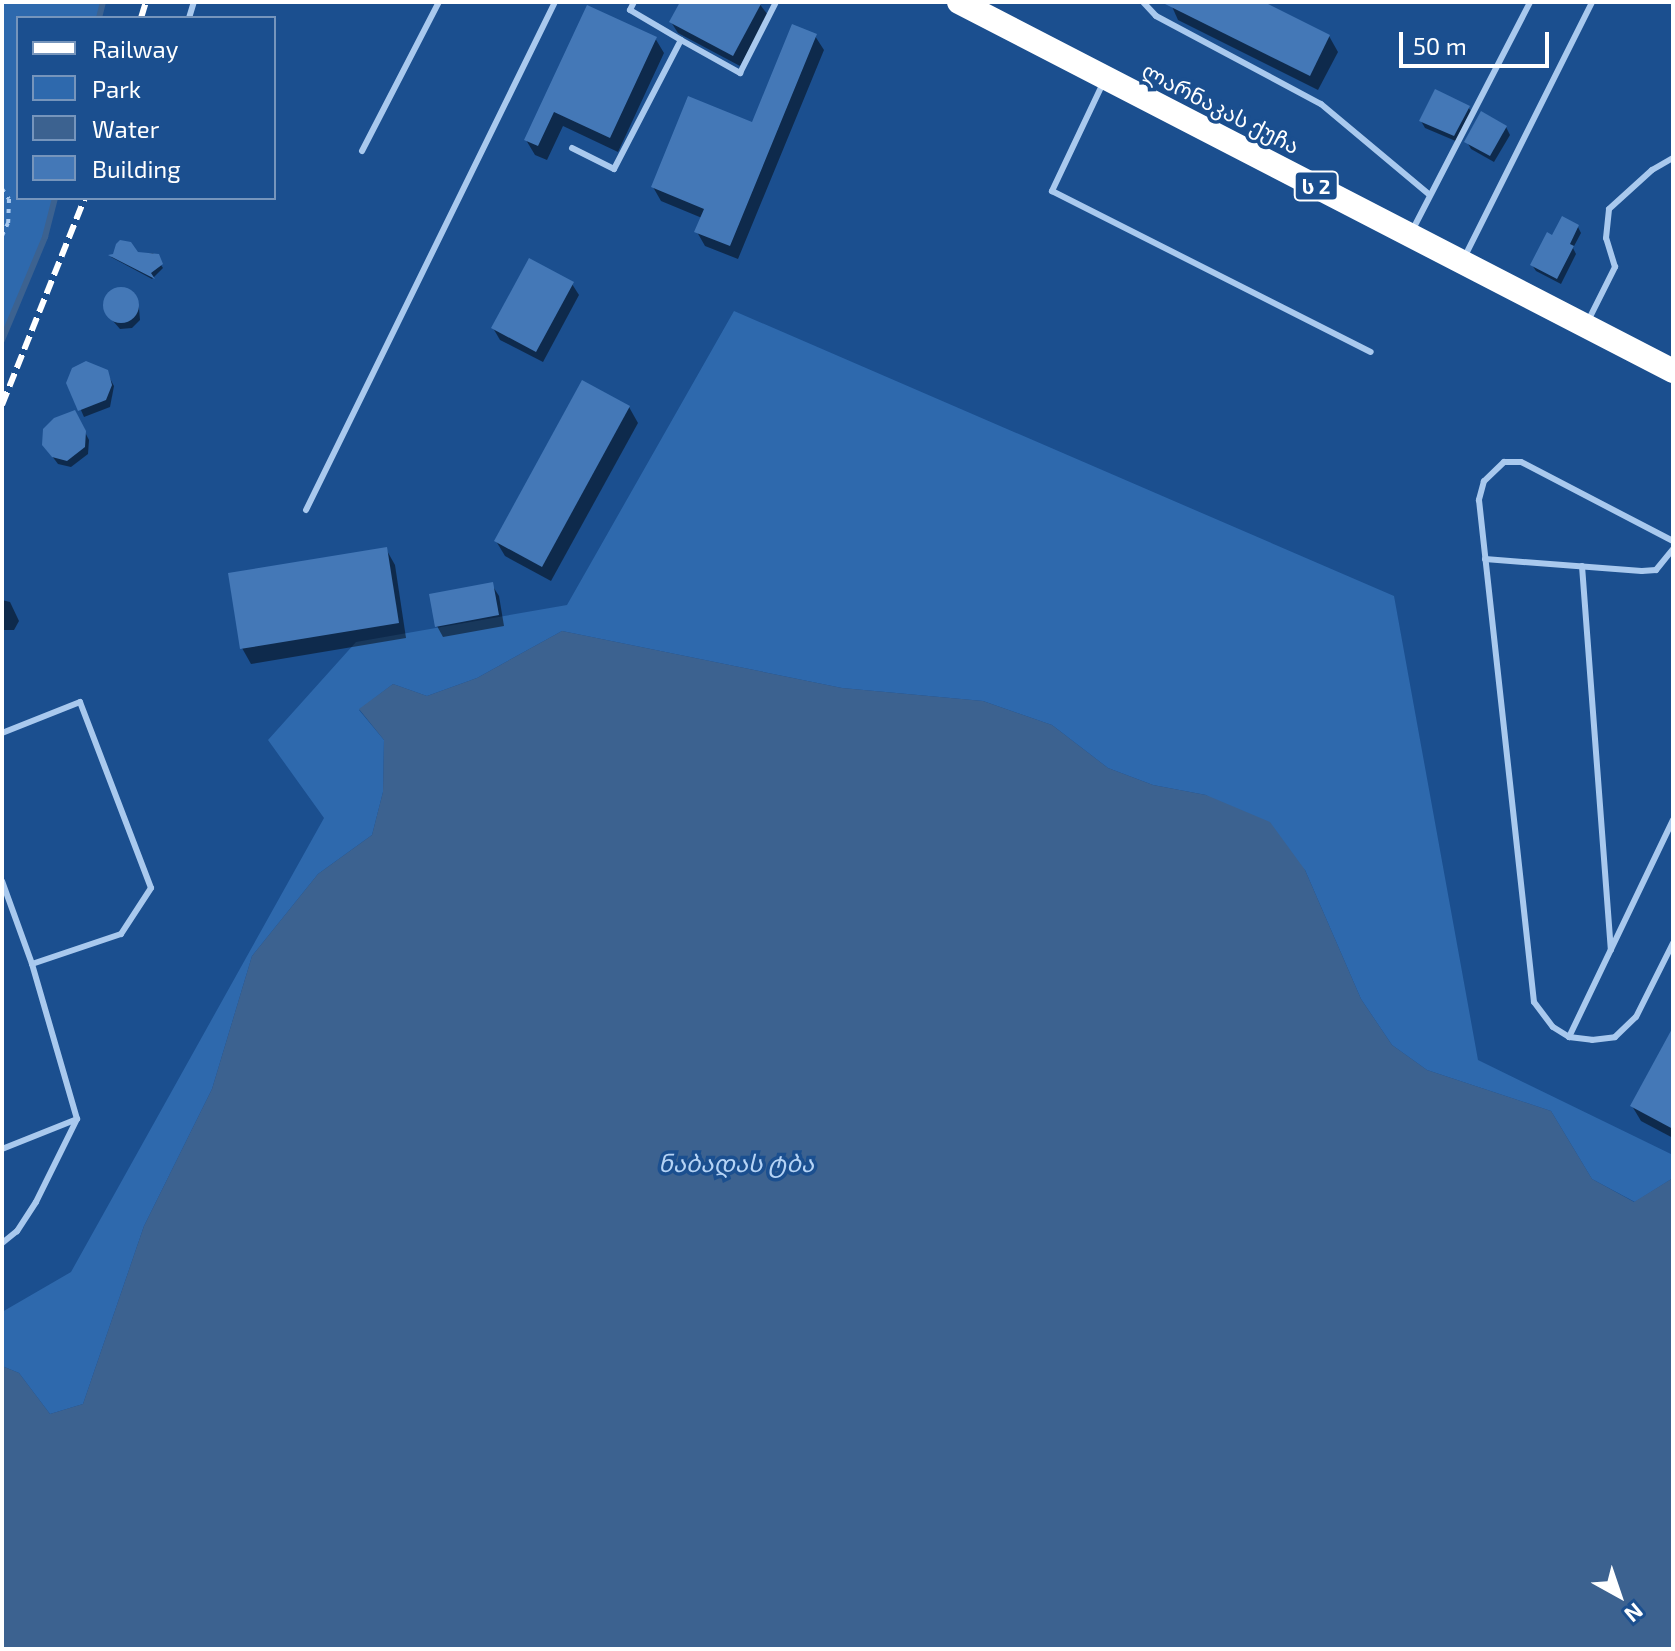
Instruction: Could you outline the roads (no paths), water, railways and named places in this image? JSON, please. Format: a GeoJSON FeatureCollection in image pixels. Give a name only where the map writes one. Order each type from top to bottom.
{"type":"FeatureCollection","features":[{"type":"Feature","properties":{"kind":"highway","name":"ლარნაკას ქუჩა"},"geometry":{"type":"LineString","coordinates":[[959,2],[1673,371]]}},
{"type":"Feature","properties":{"kind":"lane"},"geometry":{"type":"LineString","coordinates":[[362,151],[439,2]]}},
{"type":"Feature","properties":{"kind":"lane"},"geometry":{"type":"LineString","coordinates":[[306,510],[555,2]]}},
{"type":"Feature","properties":{"kind":"lane"},"geometry":{"type":"LineString","coordinates":[[634,2],[630,10],[740,73],[776,2]]}},
{"type":"Feature","properties":{"kind":"lane"},"geometry":{"type":"LineString","coordinates":[[1143,2],[1156,16],[1321,104],[1430,195]]}},
{"type":"Feature","properties":{"kind":"lane"},"geometry":{"type":"LineString","coordinates":[[1410,234],[1530,2]]}},
{"type":"Feature","properties":{"kind":"lane"},"geometry":{"type":"LineString","coordinates":[[1462,261],[1592,2]]}},
{"type":"Feature","properties":{"kind":"lane"},"geometry":{"type":"LineString","coordinates":[[572,148],[614,169],[681,40]]}},
{"type":"Feature","properties":{"kind":"lane"},"geometry":{"type":"LineString","coordinates":[[1106,78],[1052,191],[1371,352]]}},
{"type":"Feature","properties":{"kind":"lane"},"geometry":{"type":"LineString","coordinates":[[1586,326],[1615,267],[1606,238],[1609,209],[1652,170],[1673,158]]}},
{"type":"Feature","properties":{"kind":"lane"},"geometry":{"type":"LineString","coordinates":[[1673,541],[1521,462],[1504,462],[1484,481],[1479,500],[1534,1002],[1553,1027],[1569,1037],[1592,1040],[1615,1037],[1636,1017],[1673,943]]}},
{"type":"Feature","properties":{"kind":"lane"},"geometry":{"type":"LineString","coordinates":[[1485,559],[1656,570],[1673,549]]}},
{"type":"Feature","properties":{"kind":"lane"},"geometry":{"type":"LineString","coordinates":[[1582,566],[1611,950]]}},
{"type":"Feature","properties":{"kind":"lane"},"geometry":{"type":"LineString","coordinates":[[2,733],[80,702],[151,888],[121,934],[32,964]]}},
{"type":"Feature","properties":{"kind":"lane"},"geometry":{"type":"LineString","coordinates":[[1569,1037],[1673,820]]}},
{"type":"Feature","properties":{"kind":"lane"},"geometry":{"type":"LineString","coordinates":[[1664,839],[1673,843]]}},
{"type":"Feature","properties":{"kind":"lane"},"geometry":{"type":"LineString","coordinates":[[2,881],[32,964],[77,1119],[36,1202],[17,1231],[2,1243]]}},
{"type":"Feature","properties":{"kind":"lane"},"geometry":{"type":"LineString","coordinates":[[2,1149],[77,1119]]}},
{"type":"Feature","properties":{"kind":"water","name":"ნაბადას ტბა"},"geometry":{"type":"Polygon","coordinates":[[[562,631],[842,688],[983,701],[1052,725],[1108,768],[1153,785],[1206,795],[1270,822],[1305,870],[1361,999],[1392,1045],[1427,1070],[1551,1111],[1592,1179],[1634,1202],[1673,1178],[1673,1649],[2,1649],[2,1366],[19,1373],[50,1414],[83,1404],[144,1226],[212,1089],[252,956],[318,874],[372,835],[383,792],[384,740],[359,709],[393,684],[427,696],[477,678],[562,631]]]}},
{"type":"Feature","properties":{"kind":"waterway"},"geometry":{"type":"LineString","coordinates":[[100,16],[103,2]]}},
{"type":"Feature","properties":{"kind":"waterway"},"geometry":{"type":"LineString","coordinates":[[2,340],[45,237],[54,200]]}},
{"type":"Feature","properties":{"kind":"railway"},"geometry":{"type":"LineString","coordinates":[[142,16],[146,2]]}},
{"type":"Feature","properties":{"kind":"railway"},"geometry":{"type":"LineString","coordinates":[[2,405],[84,200]]}}]}
